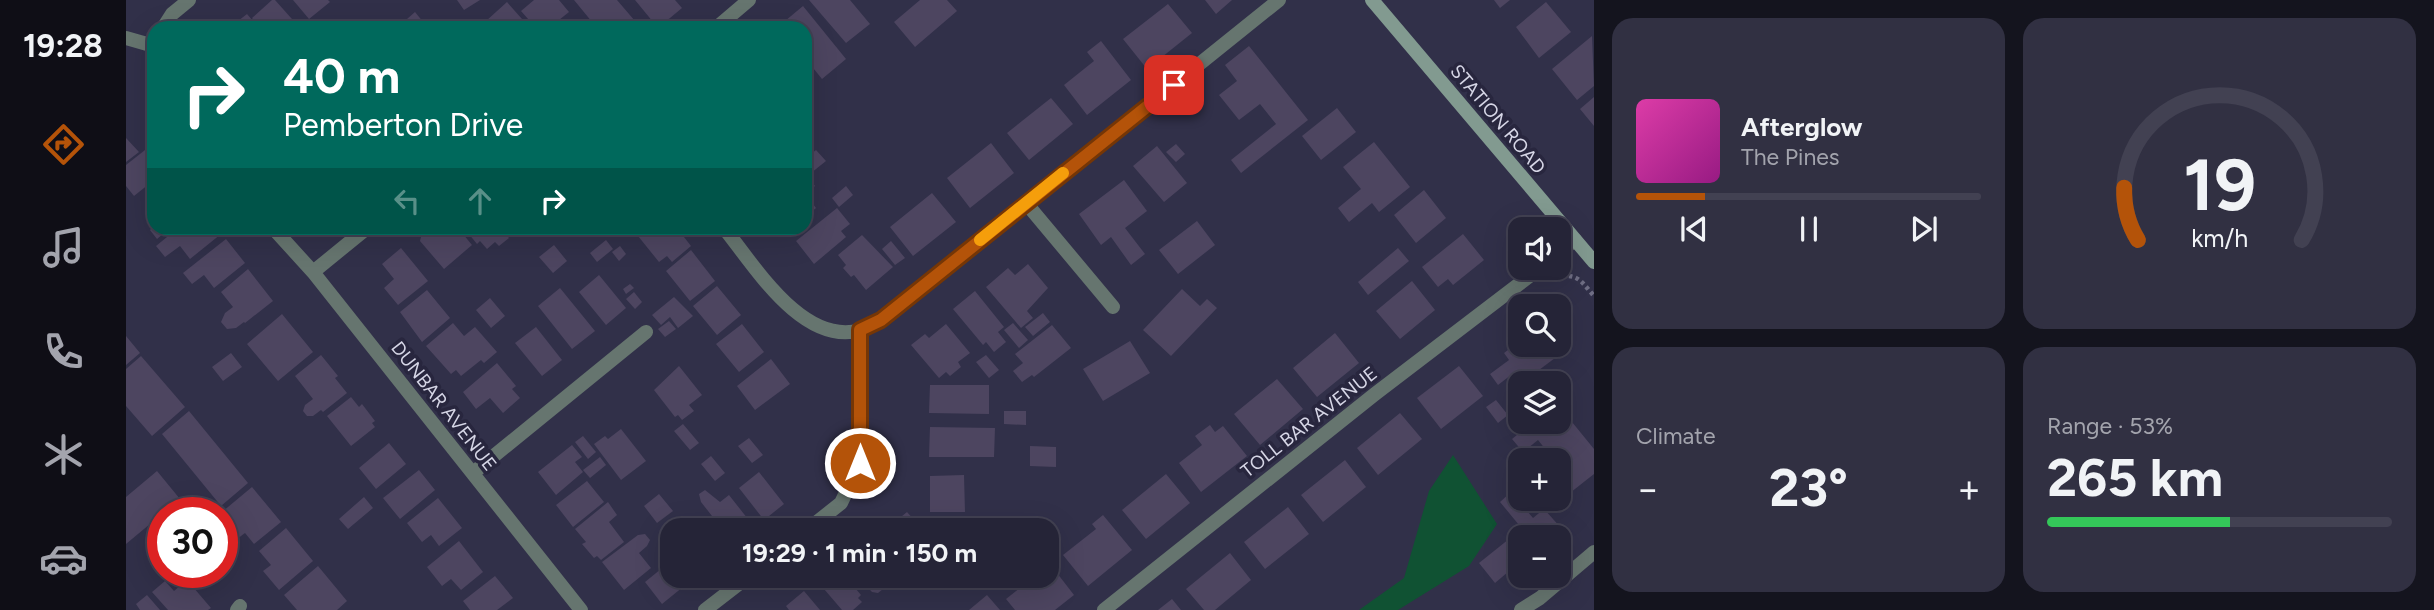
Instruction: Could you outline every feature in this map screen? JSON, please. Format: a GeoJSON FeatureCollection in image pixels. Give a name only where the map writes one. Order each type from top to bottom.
{"type":"FeatureCollection","features":[{"type":"Feature","properties":{"kind":"main road","name":"STATION ROAD"},"geometry":{"type":"LineString","coordinates":[[1372,0],[1594,262]]}},
{"type":"Feature","properties":{"kind":"street"},"geometry":{"type":"LineString","coordinates":[[168,21],[189,0]]}},
{"type":"Feature","properties":{"kind":"street"},"geometry":{"type":"LineString","coordinates":[[724,21],[749,0]]}},
{"type":"Feature","properties":{"kind":"street"},"geometry":{"type":"LineString","coordinates":[[730,235],[786,304],[814,325],[838,331],[860,330],[881,320],[1279,0]]}},
{"type":"Feature","properties":{"kind":"street"},"geometry":{"type":"LineString","coordinates":[[126,38],[147,44]]}},
{"type":"Feature","properties":{"kind":"street"},"geometry":{"type":"LineString","coordinates":[[1026,203],[1113,307]]}},
{"type":"Feature","properties":{"kind":"street","name":"DUNBAR AVENUE"},"geometry":{"type":"LineString","coordinates":[[280,235],[313,272],[581,610]]}},
{"type":"Feature","properties":{"kind":"street"},"geometry":{"type":"LineString","coordinates":[[313,272],[358,235]]}},
{"type":"Feature","properties":{"kind":"street"},"geometry":{"type":"LineString","coordinates":[[1571,243],[1575,240]]}},
{"type":"Feature","properties":{"kind":"street","name":"TOLL BAR AVENUE"},"geometry":{"type":"LineString","coordinates":[[1104,610],[1375,394],[1525,280]]}},
{"type":"Feature","properties":{"kind":"street"},"geometry":{"type":"LineString","coordinates":[[822,518],[841,503],[860,463],[860,330]]}},
{"type":"Feature","properties":{"kind":"street"},"geometry":{"type":"LineString","coordinates":[[473,473],[646,332]]}},
{"type":"Feature","properties":{"kind":"street"},"geometry":{"type":"LineString","coordinates":[[1521,610],[1540,598],[1594,552]]}},
{"type":"Feature","properties":{"kind":"street"},"geometry":{"type":"LineString","coordinates":[[705,610],[733,588]]}},
{"type":"Feature","properties":{"kind":"path"},"geometry":{"type":"LineString","coordinates":[[1571,276],[1579,278],[1594,296]]}},
{"type":"Feature","properties":{"kind":"green space"},"geometry":{"type":"Polygon","coordinates":[[[1453,455],[1497,524],[1469,566],[1398,610],[1359,610],[1404,578],[1429,491],[1453,455]]]}},
{"type":"Feature","properties":{"kind":"building"},"geometry":{"type":"Polygon","coordinates":[[[275,0],[294,21],[255,21],[252,18],[275,0]]]}},
{"type":"Feature","properties":{"kind":"building"},"geometry":{"type":"Polygon","coordinates":[[[293,0],[328,0],[330,2],[309,19],[293,0]]]}},
{"type":"Feature","properties":{"kind":"building"},"geometry":{"type":"Polygon","coordinates":[[[457,0],[480,0],[464,10],[457,0]]]}},
{"type":"Feature","properties":{"kind":"building"},"geometry":{"type":"Polygon","coordinates":[[[534,0],[559,0],[569,12],[560,21],[530,21],[521,11],[534,0]]]}},
{"type":"Feature","properties":{"kind":"building"},"geometry":{"type":"Polygon","coordinates":[[[574,0],[617,0],[635,21],[591,21],[574,0]]]}},
{"type":"Feature","properties":{"kind":"building"},"geometry":{"type":"Polygon","coordinates":[[[635,0],[675,0],[682,8],[666,21],[652,21],[635,0]]]}},
{"type":"Feature","properties":{"kind":"building"},"geometry":{"type":"Polygon","coordinates":[[[809,0],[850,0],[870,24],[846,43],[809,0]]]}},
{"type":"Feature","properties":{"kind":"building"},"geometry":{"type":"Polygon","coordinates":[[[920,0],[947,0],[957,11],[915,47],[894,22],[920,0]]]}},
{"type":"Feature","properties":{"kind":"building"},"geometry":{"type":"Polygon","coordinates":[[[1205,0],[1232,0],[1216,14],[1205,0]]]}},
{"type":"Feature","properties":{"kind":"building"},"geometry":{"type":"Polygon","coordinates":[[[1494,0],[1510,0],[1500,8],[1494,0]]]}},
{"type":"Feature","properties":{"kind":"building"},"geometry":{"type":"Polygon","coordinates":[[[507,2],[524,21],[486,21],[507,2]]]}},
{"type":"Feature","properties":{"kind":"building"},"geometry":{"type":"Polygon","coordinates":[[[1546,2],[1571,32],[1539,58],[1516,27],[1546,2]]]}},
{"type":"Feature","properties":{"kind":"building"},"geometry":{"type":"Polygon","coordinates":[[[1168,4],[1192,33],[1147,69],[1123,39],[1168,4]]]}},
{"type":"Feature","properties":{"kind":"building"},"geometry":{"type":"Polygon","coordinates":[[[803,6],[846,59],[822,79],[812,67],[812,21],[785,21],[803,6]]]}},
{"type":"Feature","properties":{"kind":"building"},"geometry":{"type":"Polygon","coordinates":[[[415,12],[422,21],[405,21],[415,12]]]}},
{"type":"Feature","properties":{"kind":"building"},"geometry":{"type":"Polygon","coordinates":[[[247,14],[253,21],[238,21],[247,14]]]}},
{"type":"Feature","properties":{"kind":"building"},"geometry":{"type":"Polygon","coordinates":[[[1592,36],[1594,86],[1577,100],[1552,69],[1592,36]]]}},
{"type":"Feature","properties":{"kind":"building"},"geometry":{"type":"Polygon","coordinates":[[[1101,41],[1131,80],[1087,115],[1064,85],[1094,61],[1087,52],[1101,41]]]}},
{"type":"Feature","properties":{"kind":"building"},"geometry":{"type":"Polygon","coordinates":[[[1249,46],[1308,120],[1241,173],[1231,160],[1276,124],[1260,104],[1239,120],[1219,95],[1237,81],[1225,65],[1249,46]]]}},
{"type":"Feature","properties":{"kind":"building"},"geometry":{"type":"Polygon","coordinates":[[[1594,97],[1594,126],[1580,109],[1594,97]]]}},
{"type":"Feature","properties":{"kind":"building"},"geometry":{"type":"Polygon","coordinates":[[[1051,98],[1073,124],[1029,160],[1007,133],[1051,98]]]}},
{"type":"Feature","properties":{"kind":"building"},"geometry":{"type":"Polygon","coordinates":[[[1337,108],[1356,132],[1321,160],[1302,136],[1337,108]]]}},
{"type":"Feature","properties":{"kind":"building"},"geometry":{"type":"Polygon","coordinates":[[[126,138],[139,152],[126,162],[126,138]]]}},
{"type":"Feature","properties":{"kind":"building"},"geometry":{"type":"Polygon","coordinates":[[[1374,142],[1410,187],[1379,212],[1372,203],[1349,222],[1338,208],[1361,189],[1343,167],[1374,142]]]}},
{"type":"Feature","properties":{"kind":"building"},"geometry":{"type":"Polygon","coordinates":[[[991,143],[1014,173],[970,208],[947,178],[991,143]]]}},
{"type":"Feature","properties":{"kind":"building"},"geometry":{"type":"Polygon","coordinates":[[[1176,144],[1185,154],[1176,162],[1166,152],[1176,144]]]}},
{"type":"Feature","properties":{"kind":"building"},"geometry":{"type":"Polygon","coordinates":[[[1157,146],[1187,183],[1164,202],[1133,166],[1157,146]]]}},
{"type":"Feature","properties":{"kind":"building"},"geometry":{"type":"Polygon","coordinates":[[[145,150],[147,152],[147,186],[134,196],[126,186],[126,165],[145,150]]]}},
{"type":"Feature","properties":{"kind":"building"},"geometry":{"type":"Polygon","coordinates":[[[816,150],[826,161],[812,172],[812,153],[816,150]]]}},
{"type":"Feature","properties":{"kind":"building"},"geometry":{"type":"Polygon","coordinates":[[[1124,180],[1147,211],[1125,228],[1145,254],[1131,265],[1111,237],[1101,245],[1079,214],[1124,180]]]}},
{"type":"Feature","properties":{"kind":"building"},"geometry":{"type":"Polygon","coordinates":[[[846,186],[853,195],[839,207],[832,198],[846,186]]]}},
{"type":"Feature","properties":{"kind":"building"},"geometry":{"type":"Polygon","coordinates":[[[1424,190],[1446,218],[1416,243],[1394,215],[1424,190]]]}},
{"type":"Feature","properties":{"kind":"building"},"geometry":{"type":"Polygon","coordinates":[[[932,193],[956,222],[913,256],[890,227],[932,193]]]}},
{"type":"Feature","properties":{"kind":"building"},"geometry":{"type":"Polygon","coordinates":[[[837,208],[850,224],[841,231],[846,237],[814,264],[796,241],[803,235],[812,235],[812,228],[837,208]]]}},
{"type":"Feature","properties":{"kind":"building"},"geometry":{"type":"Polygon","coordinates":[[[1197,221],[1215,245],[1178,274],[1159,250],[1197,221]]]}},
{"type":"Feature","properties":{"kind":"building"},"geometry":{"type":"Polygon","coordinates":[[[1463,234],[1484,260],[1453,285],[1448,279],[1438,287],[1422,267],[1463,234]]]}},
{"type":"Feature","properties":{"kind":"building"},"geometry":{"type":"Polygon","coordinates":[[[169,235],[220,235],[190,259],[180,246],[165,257],[156,246],[169,235]]]}},
{"type":"Feature","properties":{"kind":"building"},"geometry":{"type":"Polygon","coordinates":[[[422,235],[464,235],[472,245],[444,269],[420,241],[422,235]]]}},
{"type":"Feature","properties":{"kind":"building"},"geometry":{"type":"Polygon","coordinates":[[[470,235],[506,235],[509,238],[499,246],[495,242],[487,249],[480,241],[477,244],[470,235]]]}},
{"type":"Feature","properties":{"kind":"building"},"geometry":{"type":"Polygon","coordinates":[[[682,235],[691,246],[672,262],[667,256],[659,262],[638,236],[682,235]]]}},
{"type":"Feature","properties":{"kind":"building"},"geometry":{"type":"Polygon","coordinates":[[[862,235],[893,267],[866,290],[854,275],[851,277],[843,268],[846,265],[838,255],[862,235]]]}},
{"type":"Feature","properties":{"kind":"building"},"geometry":{"type":"Polygon","coordinates":[[[226,239],[245,263],[214,288],[204,275],[192,284],[183,273],[226,239]]]}},
{"type":"Feature","properties":{"kind":"building"},"geometry":{"type":"Polygon","coordinates":[[[606,240],[613,249],[597,262],[590,253],[606,240]]]}},
{"type":"Feature","properties":{"kind":"building"},"geometry":{"type":"Polygon","coordinates":[[[891,241],[905,258],[895,265],[882,249],[891,241]]]}},
{"type":"Feature","properties":{"kind":"building"},"geometry":{"type":"Polygon","coordinates":[[[554,245],[567,261],[553,273],[539,257],[554,245]]]}},
{"type":"Feature","properties":{"kind":"building"},"geometry":{"type":"Polygon","coordinates":[[[620,246],[626,254],[619,261],[612,252],[620,246]]]}},
{"type":"Feature","properties":{"kind":"building"},"geometry":{"type":"Polygon","coordinates":[[[401,248],[428,281],[398,305],[384,288],[394,279],[382,264],[401,248]]]}},
{"type":"Feature","properties":{"kind":"building"},"geometry":{"type":"Polygon","coordinates":[[[1398,248],[1409,261],[1368,295],[1358,282],[1398,248]]]}},
{"type":"Feature","properties":{"kind":"building"},"geometry":{"type":"Polygon","coordinates":[[[691,250],[715,281],[690,301],[666,271],[691,250]]]}},
{"type":"Feature","properties":{"kind":"building"},"geometry":{"type":"Polygon","coordinates":[[[1028,264],[1048,288],[1027,311],[1033,318],[1021,328],[986,287],[1008,268],[1015,275],[1028,264]]]}},
{"type":"Feature","properties":{"kind":"building"},"geometry":{"type":"Polygon","coordinates":[[[248,269],[273,301],[245,323],[227,329],[221,322],[225,313],[233,307],[221,292],[248,269]]]}},
{"type":"Feature","properties":{"kind":"building"},"geometry":{"type":"Polygon","coordinates":[[[599,275],[626,308],[606,325],[579,292],[599,275]]]}},
{"type":"Feature","properties":{"kind":"building"},"geometry":{"type":"Polygon","coordinates":[[[1412,281],[1435,310],[1400,339],[1376,311],[1412,281]]]}},
{"type":"Feature","properties":{"kind":"building"},"geometry":{"type":"Polygon","coordinates":[[[630,284],[634,288],[626,294],[623,289],[630,284]]]}},
{"type":"Feature","properties":{"kind":"building"},"geometry":{"type":"Polygon","coordinates":[[[717,286],[741,315],[717,335],[693,306],[717,286]]]}},
{"type":"Feature","properties":{"kind":"building"},"geometry":{"type":"Polygon","coordinates":[[[560,288],[595,331],[572,349],[538,306],[560,288]]]}},
{"type":"Feature","properties":{"kind":"building"},"geometry":{"type":"Polygon","coordinates":[[[1182,289],[1200,306],[1207,299],[1217,308],[1171,356],[1143,330],[1182,289]]]}},
{"type":"Feature","properties":{"kind":"building"},"geometry":{"type":"Polygon","coordinates":[[[427,290],[450,318],[422,342],[400,312],[427,290]]]}},
{"type":"Feature","properties":{"kind":"building"},"geometry":{"type":"Polygon","coordinates":[[[975,291],[1004,327],[998,332],[1006,342],[994,352],[986,342],[983,345],[953,309],[975,291]]]}},
{"type":"Feature","properties":{"kind":"building"},"geometry":{"type":"Polygon","coordinates":[[[634,292],[642,302],[635,309],[626,299],[634,292]]]}},
{"type":"Feature","properties":{"kind":"building"},"geometry":{"type":"Polygon","coordinates":[[[674,297],[693,316],[678,328],[670,317],[661,325],[652,315],[674,297]]]}},
{"type":"Feature","properties":{"kind":"building"},"geometry":{"type":"Polygon","coordinates":[[[490,298],[505,316],[491,328],[476,310],[490,298]]]}},
{"type":"Feature","properties":{"kind":"building"},"geometry":{"type":"Polygon","coordinates":[[[1043,313],[1050,322],[1033,336],[1025,327],[1043,313]]]}},
{"type":"Feature","properties":{"kind":"building"},"geometry":{"type":"Polygon","coordinates":[[[282,314],[313,352],[278,381],[247,344],[282,314]]]}},
{"type":"Feature","properties":{"kind":"building"},"geometry":{"type":"Polygon","coordinates":[[[669,321],[676,329],[665,337],[658,329],[669,321]]]}},
{"type":"Feature","properties":{"kind":"building"},"geometry":{"type":"Polygon","coordinates":[[[453,323],[464,336],[475,327],[497,352],[484,363],[481,360],[461,376],[456,370],[451,374],[426,346],[453,323]]]}},
{"type":"Feature","properties":{"kind":"building"},"geometry":{"type":"Polygon","coordinates":[[[1013,323],[1028,340],[1019,348],[1004,330],[1013,323]]]}},
{"type":"Feature","properties":{"kind":"building"},"geometry":{"type":"Polygon","coordinates":[[[742,324],[764,352],[739,372],[716,344],[742,324]]]}},
{"type":"Feature","properties":{"kind":"building"},"geometry":{"type":"Polygon","coordinates":[[[946,324],[970,353],[958,362],[961,367],[950,376],[946,372],[939,378],[911,345],[925,334],[929,338],[946,324]]]}},
{"type":"Feature","properties":{"kind":"building"},"geometry":{"type":"Polygon","coordinates":[[[1052,325],[1071,348],[1034,377],[1032,375],[1022,382],[1013,371],[1023,363],[1015,354],[1052,325]]]}},
{"type":"Feature","properties":{"kind":"building"},"geometry":{"type":"Polygon","coordinates":[[[536,327],[562,360],[542,376],[515,343],[536,327]]]}},
{"type":"Feature","properties":{"kind":"building"},"geometry":{"type":"Polygon","coordinates":[[[1335,333],[1359,363],[1317,397],[1293,368],[1335,333]]]}},
{"type":"Feature","properties":{"kind":"building"},"geometry":{"type":"Polygon","coordinates":[[[126,336],[140,353],[126,365],[126,336]]]}},
{"type":"Feature","properties":{"kind":"building"},"geometry":{"type":"Polygon","coordinates":[[[1130,341],[1150,373],[1103,401],[1083,369],[1130,341]]]}},
{"type":"Feature","properties":{"kind":"building"},"geometry":{"type":"Polygon","coordinates":[[[1508,350],[1508,357],[1556,357],[1538,371],[1508,371],[1508,377],[1498,385],[1490,374],[1509,360],[1504,353],[1508,350]]]}},
{"type":"Feature","properties":{"kind":"building"},"geometry":{"type":"Polygon","coordinates":[[[231,353],[242,367],[223,381],[212,367],[231,353]]]}},
{"type":"Feature","properties":{"kind":"building"},"geometry":{"type":"Polygon","coordinates":[[[321,355],[338,376],[335,378],[347,393],[323,412],[321,410],[313,416],[307,416],[303,411],[305,405],[313,399],[295,376],[321,355]]]}},
{"type":"Feature","properties":{"kind":"building"},"geometry":{"type":"Polygon","coordinates":[[[986,355],[999,370],[989,378],[976,362],[986,355]]]}},
{"type":"Feature","properties":{"kind":"building"},"geometry":{"type":"Polygon","coordinates":[[[141,356],[185,407],[152,436],[126,406],[126,369],[141,356]]]}},
{"type":"Feature","properties":{"kind":"building"},"geometry":{"type":"Polygon","coordinates":[[[771,359],[790,384],[755,410],[737,386],[771,359]]]}},
{"type":"Feature","properties":{"kind":"building"},"geometry":{"type":"Polygon","coordinates":[[[497,363],[516,386],[512,389],[520,398],[503,413],[490,398],[476,409],[463,392],[497,363]]]}},
{"type":"Feature","properties":{"kind":"building"},"geometry":{"type":"Polygon","coordinates":[[[679,366],[702,395],[689,405],[694,411],[682,420],[678,415],[675,417],[654,390],[679,366]]]}},
{"type":"Feature","properties":{"kind":"building"},"geometry":{"type":"Polygon","coordinates":[[[1459,366],[1483,396],[1441,429],[1417,398],[1459,366]]]}},
{"type":"Feature","properties":{"kind":"building"},"geometry":{"type":"Polygon","coordinates":[[[1277,379],[1303,409],[1260,445],[1234,414],[1277,379]]]}},
{"type":"Feature","properties":{"kind":"building"},"geometry":{"type":"Polygon","coordinates":[[[930,385],[989,385],[989,414],[929,413],[930,385]]]}},
{"type":"Feature","properties":{"kind":"building"},"geometry":{"type":"Polygon","coordinates":[[[351,397],[359,407],[362,404],[375,421],[372,423],[375,427],[351,446],[327,416],[351,397]]]}},
{"type":"Feature","properties":{"kind":"building"},"geometry":{"type":"Polygon","coordinates":[[[1496,400],[1508,415],[1498,423],[1486,407],[1496,400]]]}},
{"type":"Feature","properties":{"kind":"building"},"geometry":{"type":"Polygon","coordinates":[[[189,411],[248,483],[232,497],[214,497],[162,434],[189,411]]]}},
{"type":"Feature","properties":{"kind":"building"},"geometry":{"type":"Polygon","coordinates":[[[1004,411],[1026,411],[1026,425],[1004,424],[1004,411]]]}},
{"type":"Feature","properties":{"kind":"building"},"geometry":{"type":"Polygon","coordinates":[[[1400,413],[1422,439],[1378,475],[1357,448],[1400,413]]]}},
{"type":"Feature","properties":{"kind":"building"},"geometry":{"type":"Polygon","coordinates":[[[1571,421],[1594,449],[1594,474],[1571,492],[1571,448],[1544,448],[1538,440],[1528,448],[1520,448],[1512,439],[1518,434],[1571,434],[1571,421]]]}},
{"type":"Feature","properties":{"kind":"building"},"geometry":{"type":"Polygon","coordinates":[[[683,424],[699,443],[690,450],[674,431],[683,424]]]}},
{"type":"Feature","properties":{"kind":"building"},"geometry":{"type":"Polygon","coordinates":[[[1210,425],[1215,432],[1223,426],[1247,456],[1201,492],[1179,463],[1202,445],[1195,436],[1210,425]]]}},
{"type":"Feature","properties":{"kind":"building"},"geometry":{"type":"Polygon","coordinates":[[[930,427],[995,428],[994,457],[929,457],[930,427]]]}},
{"type":"Feature","properties":{"kind":"building"},"geometry":{"type":"Polygon","coordinates":[[[621,429],[646,461],[621,480],[594,444],[605,436],[608,439],[621,429]]]}},
{"type":"Feature","properties":{"kind":"building"},"geometry":{"type":"Polygon","coordinates":[[[583,436],[596,452],[588,459],[575,442],[583,436]]]}},
{"type":"Feature","properties":{"kind":"building"},"geometry":{"type":"Polygon","coordinates":[[[749,438],[763,455],[752,463],[738,446],[749,438]]]}},
{"type":"Feature","properties":{"kind":"building"},"geometry":{"type":"Polygon","coordinates":[[[389,443],[406,464],[376,489],[359,468],[389,443]]]}},
{"type":"Feature","properties":{"kind":"building"},"geometry":{"type":"Polygon","coordinates":[[[572,445],[582,457],[575,462],[583,472],[556,495],[538,472],[572,445]]]}},
{"type":"Feature","properties":{"kind":"building"},"geometry":{"type":"Polygon","coordinates":[[[1030,446],[1056,447],[1056,467],[1030,466],[1030,446]]]}},
{"type":"Feature","properties":{"kind":"building"},"geometry":{"type":"Polygon","coordinates":[[[711,456],[725,473],[715,481],[701,464],[711,456]]]}},
{"type":"Feature","properties":{"kind":"building"},"geometry":{"type":"Polygon","coordinates":[[[600,457],[606,465],[590,478],[583,470],[600,457]]]}},
{"type":"Feature","properties":{"kind":"building"},"geometry":{"type":"Polygon","coordinates":[[[1345,460],[1366,487],[1323,522],[1301,495],[1345,460]]]}},
{"type":"Feature","properties":{"kind":"building"},"geometry":{"type":"Polygon","coordinates":[[[419,470],[435,490],[400,519],[383,498],[419,470]]]}},
{"type":"Feature","properties":{"kind":"building"},"geometry":{"type":"Polygon","coordinates":[[[157,471],[178,497],[147,497],[147,526],[126,544],[126,497],[157,471]]]}},
{"type":"Feature","properties":{"kind":"building"},"geometry":{"type":"Polygon","coordinates":[[[759,472],[784,504],[766,518],[762,518],[739,488],[759,472]]]}},
{"type":"Feature","properties":{"kind":"building"},"geometry":{"type":"Polygon","coordinates":[[[1166,474],[1190,503],[1146,539],[1122,510],[1166,474]]]}},
{"type":"Feature","properties":{"kind":"building"},"geometry":{"type":"Polygon","coordinates":[[[964,475],[965,512],[930,512],[930,476],[964,475]]]}},
{"type":"Feature","properties":{"kind":"building"},"geometry":{"type":"Polygon","coordinates":[[[587,481],[604,502],[573,527],[556,505],[587,481]]]}},
{"type":"Feature","properties":{"kind":"building"},"geometry":{"type":"Polygon","coordinates":[[[252,487],[281,522],[254,544],[245,533],[238,538],[238,499],[252,487]]]}},
{"type":"Feature","properties":{"kind":"building"},"geometry":{"type":"Polygon","coordinates":[[[705,490],[720,502],[729,495],[747,518],[714,518],[701,502],[699,494],[705,490]]]}},
{"type":"Feature","properties":{"kind":"building"},"geometry":{"type":"Polygon","coordinates":[[[659,494],[673,511],[660,518],[657,523],[644,506],[659,494]]]}},
{"type":"Feature","properties":{"kind":"building"},"geometry":{"type":"Polygon","coordinates":[[[1508,495],[1508,511],[1527,511],[1533,518],[1546,511],[1558,525],[1519,525],[1500,502],[1508,495]]]}},
{"type":"Feature","properties":{"kind":"building"},"geometry":{"type":"Polygon","coordinates":[[[364,497],[373,508],[348,529],[339,519],[364,497]]]}},
{"type":"Feature","properties":{"kind":"building"},"geometry":{"type":"Polygon","coordinates":[[[438,498],[462,528],[439,546],[431,535],[422,542],[407,523],[438,498]]]}},
{"type":"Feature","properties":{"kind":"building"},"geometry":{"type":"Polygon","coordinates":[[[608,502],[617,515],[609,522],[624,542],[601,560],[597,556],[594,558],[582,544],[586,542],[575,529],[608,502]]]}},
{"type":"Feature","properties":{"kind":"building"},"geometry":{"type":"Polygon","coordinates":[[[1288,507],[1309,534],[1265,569],[1244,542],[1288,507]]]}},
{"type":"Feature","properties":{"kind":"building"},"geometry":{"type":"Polygon","coordinates":[[[907,512],[912,518],[900,518],[907,512]]]}},
{"type":"Feature","properties":{"kind":"building"},"geometry":{"type":"Polygon","coordinates":[[[1103,515],[1132,550],[1088,586],[1063,555],[1096,529],[1092,524],[1103,515]]]}},
{"type":"Feature","properties":{"kind":"building"},"geometry":{"type":"Polygon","coordinates":[[[286,528],[313,561],[279,590],[263,571],[271,565],[259,551],[286,528]]]}},
{"type":"Feature","properties":{"kind":"building"},"geometry":{"type":"Polygon","coordinates":[[[645,534],[650,540],[639,553],[651,568],[624,590],[602,562],[638,535],[645,534]]]}},
{"type":"Feature","properties":{"kind":"building"},"geometry":{"type":"Polygon","coordinates":[[[1508,540],[1508,572],[1495,583],[1479,563],[1508,540]]]}},
{"type":"Feature","properties":{"kind":"building"},"geometry":{"type":"Polygon","coordinates":[[[459,541],[483,572],[461,590],[451,579],[442,586],[427,567],[459,541]]]}},
{"type":"Feature","properties":{"kind":"building"},"geometry":{"type":"Polygon","coordinates":[[[1230,553],[1251,580],[1215,610],[1204,610],[1186,589],[1230,553]]]}},
{"type":"Feature","properties":{"kind":"building"},"geometry":{"type":"Polygon","coordinates":[[[318,566],[347,601],[337,610],[297,610],[284,595],[318,566]]]}},
{"type":"Feature","properties":{"kind":"building"},"geometry":{"type":"Polygon","coordinates":[[[660,570],[660,588],[682,588],[662,604],[645,582],[660,570]]]}},
{"type":"Feature","properties":{"kind":"building"},"geometry":{"type":"Polygon","coordinates":[[[495,576],[513,598],[497,610],[470,610],[463,601],[495,576]]]}},
{"type":"Feature","properties":{"kind":"building"},"geometry":{"type":"Polygon","coordinates":[[[1059,576],[1074,595],[1055,610],[1015,610],[1006,599],[1020,588],[1059,588],[1059,576]]]}},
{"type":"Feature","properties":{"kind":"building"},"geometry":{"type":"Polygon","coordinates":[[[157,588],[171,588],[174,591],[178,588],[194,588],[211,608],[168,610],[152,592],[157,588]]]}},
{"type":"Feature","properties":{"kind":"building"},"geometry":{"type":"Polygon","coordinates":[[[823,588],[855,588],[861,595],[858,598],[862,602],[853,610],[842,610],[823,588]]]}},
{"type":"Feature","properties":{"kind":"building"},"geometry":{"type":"Polygon","coordinates":[[[868,588],[883,588],[878,593],[868,588]]]}},
{"type":"Feature","properties":{"kind":"building"},"geometry":{"type":"Polygon","coordinates":[[[804,591],[820,610],[789,610],[786,606],[804,591]]]}},
{"type":"Feature","properties":{"kind":"building"},"geometry":{"type":"Polygon","coordinates":[[[147,595],[160,610],[140,610],[136,604],[147,595]]]}},
{"type":"Feature","properties":{"kind":"building"},"geometry":{"type":"Polygon","coordinates":[[[987,595],[1000,610],[969,610],[987,595]]]}},
{"type":"Feature","properties":{"kind":"building"},"geometry":{"type":"Polygon","coordinates":[[[1172,599],[1181,610],[1158,610],[1172,599]]]}},
{"type":"Feature","properties":{"kind":"slow traffic"},"geometry":{"type":"LineString","coordinates":[[980,240],[1063,173]]}},
{"type":"Feature","properties":{"kind":"route"},"geometry":{"type":"LineString","coordinates":[[860,463],[860,330],[881,320],[1174,85]]}}]}
